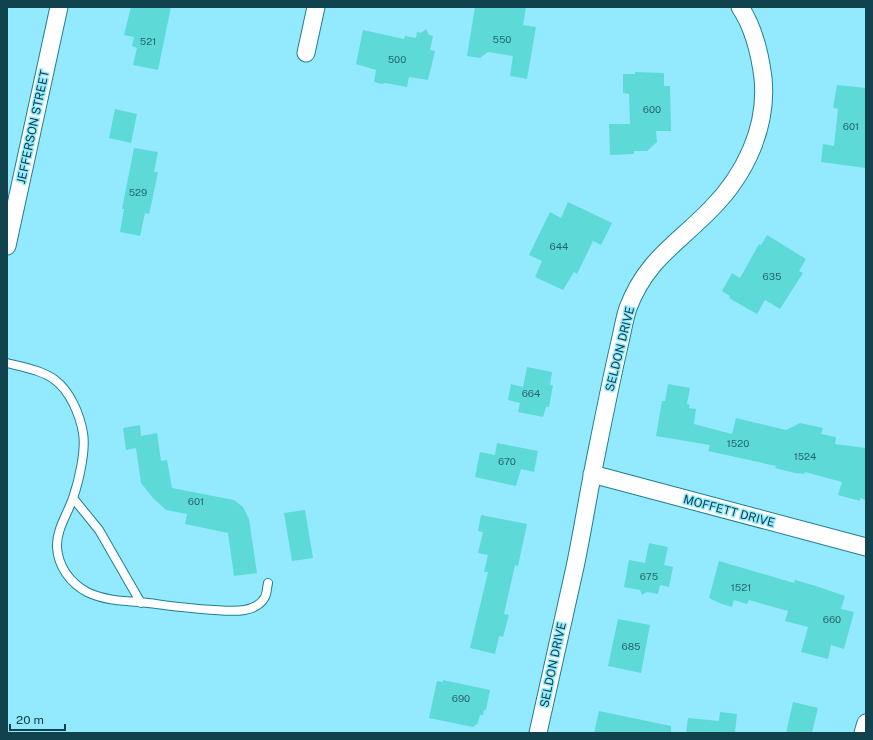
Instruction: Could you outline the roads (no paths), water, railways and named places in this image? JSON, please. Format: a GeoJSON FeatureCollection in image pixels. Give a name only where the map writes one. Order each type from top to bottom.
{"type":"FeatureCollection","features":[{"type":"Feature","properties":{"kind":"street","name":"JEFFERSON STREET"},"geometry":{"type":"LineString","coordinates":[[7,246],[59,7]]}},
{"type":"Feature","properties":{"kind":"street"},"geometry":{"type":"LineString","coordinates":[[306,53],[316,7]]}},
{"type":"Feature","properties":{"kind":"street","name":"SELDON DRIVE"},"geometry":{"type":"LineString","coordinates":[[538,733],[575,566],[592,474],[628,309],[640,282],[655,261],[711,209],[732,184],[749,157],[756,140],[763,110],[764,88],[761,60],[753,33],[740,7]]}},
{"type":"Feature","properties":{"kind":"street","name":"MOFFETT DRIVE"},"geometry":{"type":"LineString","coordinates":[[592,474],[866,547]]}},
{"type":"Feature","properties":{"kind":"street"},"geometry":{"type":"LineString","coordinates":[[863,733],[866,723]]}},
{"type":"Feature","properties":{"kind":"lane"},"geometry":{"type":"LineString","coordinates":[[7,363],[24,367],[55,380],[65,390],[75,408],[83,433],[82,460],[73,498],[61,528],[57,546],[59,559],[65,574],[87,592],[100,598],[187,609],[222,611],[251,609],[258,605],[265,597],[268,583]]}},
{"type":"Feature","properties":{"kind":"lane"},"geometry":{"type":"LineString","coordinates":[[73,498],[99,530],[141,602]]}}]}
